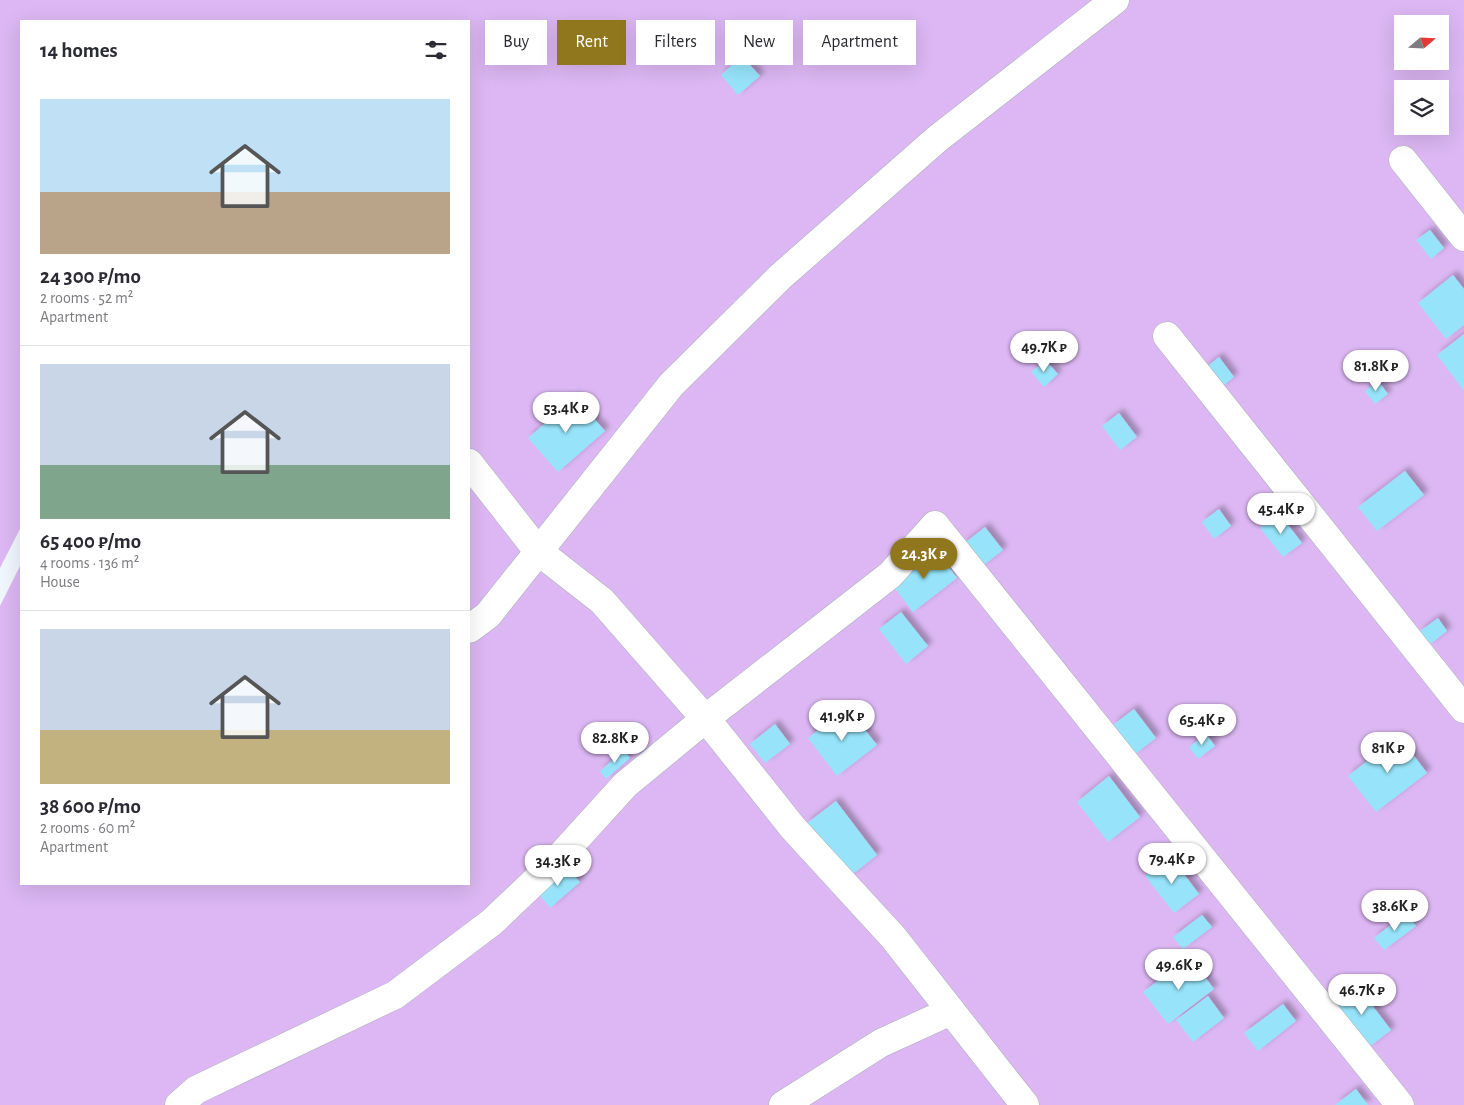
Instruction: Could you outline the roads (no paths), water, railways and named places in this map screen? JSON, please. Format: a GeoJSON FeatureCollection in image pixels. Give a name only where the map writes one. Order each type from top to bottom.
{"type":"FeatureCollection","features":[{"type":"Feature","properties":{"kind":"street"},"geometry":{"type":"LineString","coordinates":[[470,628],[488,615],[671,385],[780,277],[937,139],[1116,0]]}},
{"type":"Feature","properties":{"kind":"street"},"geometry":{"type":"LineString","coordinates":[[1403,160],[1464,237]]}},
{"type":"Feature","properties":{"kind":"street"},"geometry":{"type":"LineString","coordinates":[[1167,336],[1464,709]]}},
{"type":"Feature","properties":{"kind":"street"},"geometry":{"type":"LineString","coordinates":[[470,464],[538,551],[602,601],[705,719],[793,828],[893,937],[1025,1105]]}},
{"type":"Feature","properties":{"kind":"street"},"geometry":{"type":"LineString","coordinates":[[179,1105],[196,1090],[402,989],[492,922],[555,862],[625,785],[705,719],[890,575],[935,525],[1400,1105]]}},
{"type":"Feature","properties":{"kind":"street"},"geometry":{"type":"LineString","coordinates":[[783,1105],[881,1043],[951,1011]]}}]}
